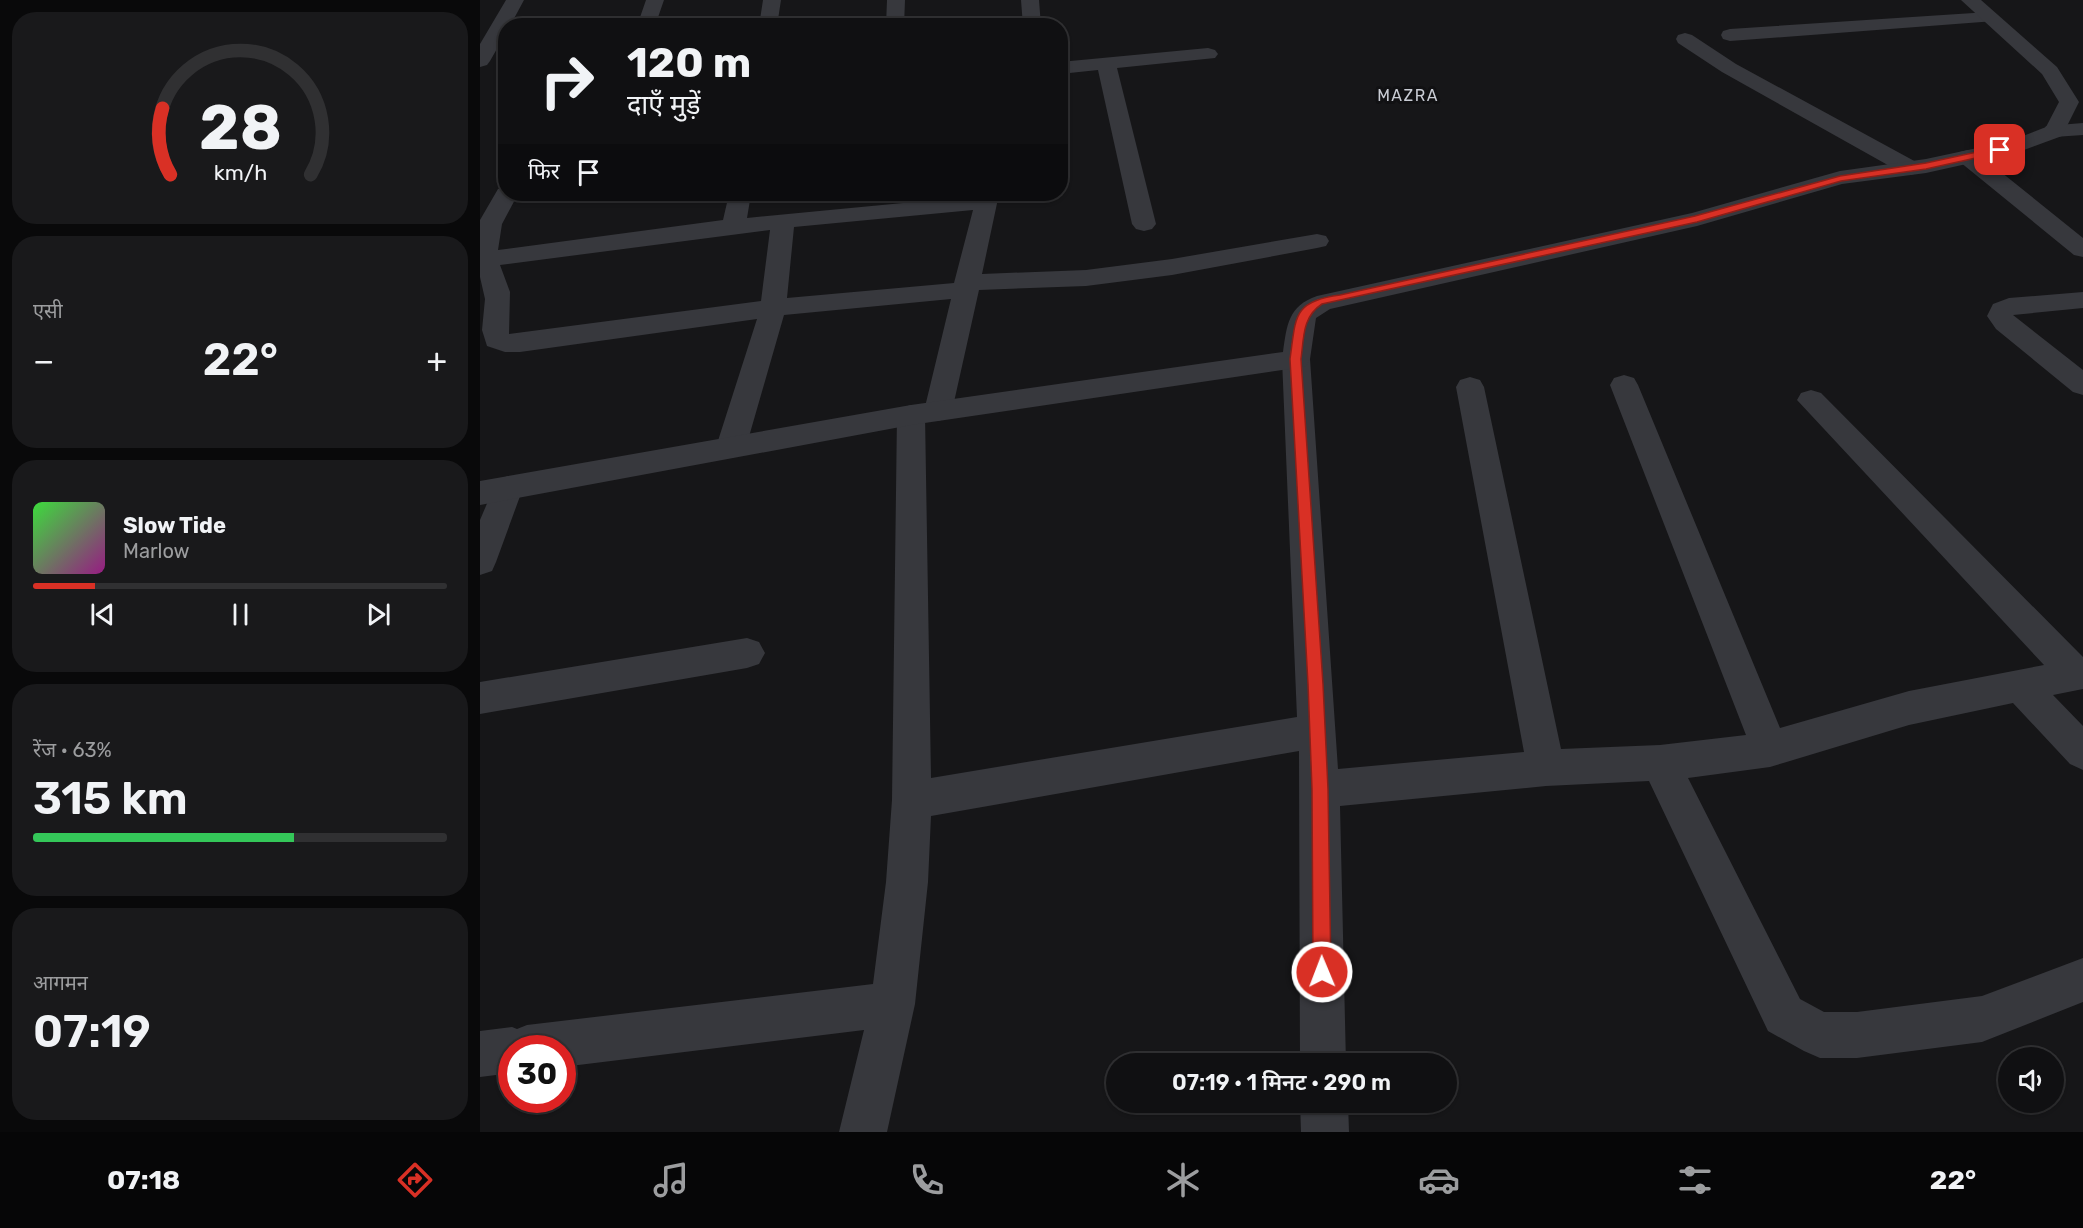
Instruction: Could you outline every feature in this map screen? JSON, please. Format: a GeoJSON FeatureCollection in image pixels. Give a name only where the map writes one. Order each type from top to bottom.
{"type":"FeatureCollection","features":[{"type":"Feature","properties":{"kind":"street"},"geometry":{"type":"LineString","coordinates":[[504,18],[514,0]]}},
{"type":"Feature","properties":{"kind":"street"},"geometry":{"type":"LineString","coordinates":[[649,18],[655,0]]}},
{"type":"Feature","properties":{"kind":"street"},"geometry":{"type":"LineString","coordinates":[[769,18],[772,0]]}},
{"type":"Feature","properties":{"kind":"street"},"geometry":{"type":"LineString","coordinates":[[895,18],[896,0]]}},
{"type":"Feature","properties":{"kind":"street"},"geometry":{"type":"LineString","coordinates":[[1031,18],[1030,0],[1038,0]]}},
{"type":"Feature","properties":{"kind":"street"},"geometry":{"type":"LineString","coordinates":[[1970,0],[2050,71],[2069,102],[2054,130]]}},
{"type":"Feature","properties":{"kind":"street"},"geometry":{"type":"LineString","coordinates":[[1730,35],[1989,17]]}},
{"type":"Feature","properties":{"kind":"street"},"geometry":{"type":"LineString","coordinates":[[480,61],[498,29]]}},
{"type":"Feature","properties":{"kind":"street"},"geometry":{"type":"LineString","coordinates":[[1685,39],[1729,69],[1910,168]]}},
{"type":"Feature","properties":{"kind":"street"},"geometry":{"type":"LineString","coordinates":[[1068,67],[1208,54]]}},
{"type":"Feature","properties":{"kind":"street"},"geometry":{"type":"LineString","coordinates":[[1106,64],[1144,224]]}},
{"type":"Feature","properties":{"kind":"street"},"geometry":{"type":"LineString","coordinates":[[1323,1053],[1320,789],[1296,359],[1301,320],[1309,308],[1320,301],[1340,299],[1697,219],[1840,178],[1910,168],[2016,147],[2054,130],[2083,129]]}},
{"type":"Feature","properties":{"kind":"street"},"geometry":{"type":"LineString","coordinates":[[1968,157],[2083,250]]}},
{"type":"Feature","properties":{"kind":"street"},"geometry":{"type":"LineString","coordinates":[[480,195],[498,194]]}},
{"type":"Feature","properties":{"kind":"street"},"geometry":{"type":"LineString","coordinates":[[501,201],[487,226],[486,259],[497,283],[499,310],[495,334],[497,340],[505,343],[520,343],[773,308],[966,287],[1086,278],[1172,267],[1317,242]]}},
{"type":"Feature","properties":{"kind":"street"},"geometry":{"type":"LineString","coordinates":[[734,226],[739,201]]}},
{"type":"Feature","properties":{"kind":"street"},"geometry":{"type":"LineString","coordinates":[[486,259],[734,226],[960,201]]}},
{"type":"Feature","properties":{"kind":"street"},"geometry":{"type":"LineString","coordinates":[[863,1132],[894,1004],[907,882],[912,800],[924,413],[966,287],[986,201]]}},
{"type":"Feature","properties":{"kind":"street"},"geometry":{"type":"LineString","coordinates":[[731,447],[773,308],[783,221]]}},
{"type":"Feature","properties":{"kind":"street"},"geometry":{"type":"LineString","coordinates":[[2083,300],[2009,306],[2002,310],[2000,316],[2083,385]]}},
{"type":"Feature","properties":{"kind":"street"},"geometry":{"type":"LineString","coordinates":[[480,562],[494,490],[924,413],[1296,359]]}},
{"type":"Feature","properties":{"kind":"street"},"geometry":{"type":"LineString","coordinates":[[1624,386],[1770,748]]}},
{"type":"Feature","properties":{"kind":"street"},"geometry":{"type":"LineString","coordinates":[[1470,387],[1546,768]]}},
{"type":"Feature","properties":{"kind":"street"},"geometry":{"type":"LineString","coordinates":[[1811,400],[2079,674]]}},
{"type":"Feature","properties":{"kind":"street"},"geometry":{"type":"LineString","coordinates":[[480,698],[747,653]]}},
{"type":"Feature","properties":{"kind":"street"},"geometry":{"type":"LineString","coordinates":[[1320,789],[1546,768],[1660,763],[1721,757],[1770,748],[1910,708],[2079,674]]}},
{"type":"Feature","properties":{"kind":"street"},"geometry":{"type":"LineString","coordinates":[[2020,685],[2083,752]]}},
{"type":"Feature","properties":{"kind":"street"},"geometry":{"type":"LineString","coordinates":[[912,800],[1316,730]]}},
{"type":"Feature","properties":{"kind":"street"},"geometry":{"type":"LineString","coordinates":[[1660,763],[1784,1015],[1821,1035],[1857,1035],[1982,1019],[2083,980]]}},
{"type":"Feature","properties":{"kind":"street"},"geometry":{"type":"LineString","coordinates":[[576,1042],[894,1004]]}},
{"type":"Feature","properties":{"kind":"street"},"geometry":{"type":"LineString","coordinates":[[480,1054],[498,1052]]}},
{"type":"Feature","properties":{"kind":"street"},"geometry":{"type":"LineString","coordinates":[[1324,1113],[1325,1132]]}},
{"type":"Feature","properties":{"kind":"district","name":"MAZRA"},"geometry":{"type":"Point","coordinates":[1408,95]}},
{"type":"Feature","properties":{"kind":"route"},"geometry":{"type":"LineString","coordinates":[[1322,972],[1320,789],[1316,684],[1296,359],[1301,320],[1309,308],[1320,301],[1340,299],[1697,219],[1840,178],[1926,166],[2000,150]]}}]}
